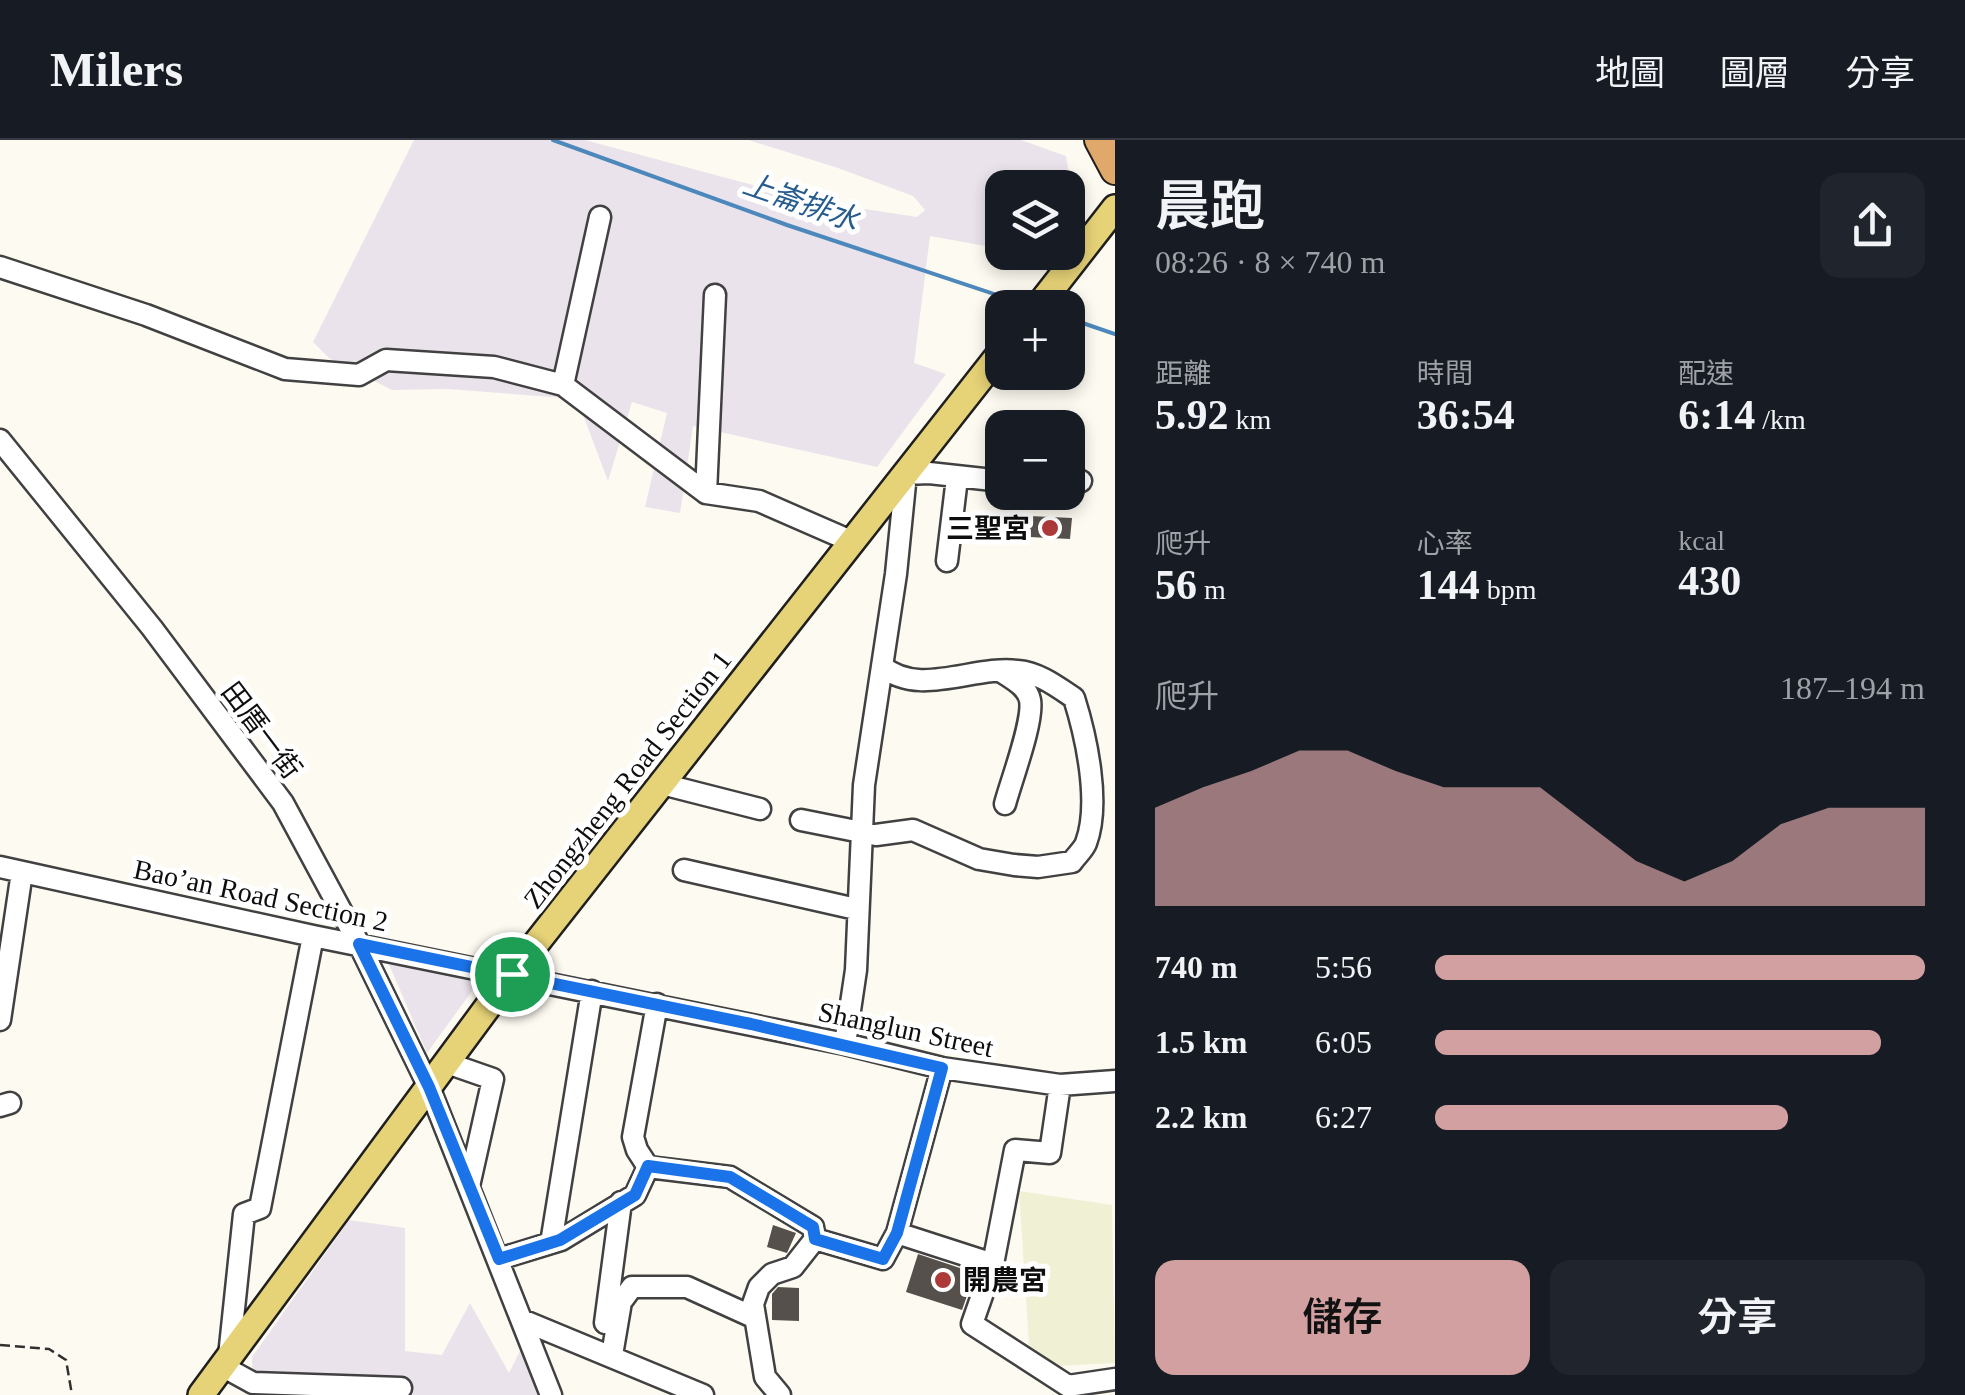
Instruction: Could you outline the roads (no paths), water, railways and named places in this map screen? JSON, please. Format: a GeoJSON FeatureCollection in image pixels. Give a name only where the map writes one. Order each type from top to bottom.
{"type":"FeatureCollection","features":[{"type":"Feature","properties":{"kind":"highway"},"geometry":{"type":"LineString","coordinates":[[1099,140],[1115,170]]}},
{"type":"Feature","properties":{"kind":"main road"},"geometry":{"type":"LineString","coordinates":[[1051,290],[1115,208]]}},
{"type":"Feature","properties":{"kind":"main road","name":"Zhongzheng Road Section 1"},"geometry":{"type":"LineString","coordinates":[[200,1395],[512,974],[985,373]]}},
{"type":"Feature","properties":{"kind":"street"},"geometry":{"type":"LineString","coordinates":[[564,386],[600,217]]}},
{"type":"Feature","properties":{"kind":"street"},"geometry":{"type":"LineString","coordinates":[[0,267],[146,315],[284,369],[359,375],[386,360],[494,367],[564,386],[706,493],[758,502],[853,542]]}},
{"type":"Feature","properties":{"kind":"street"},"geometry":{"type":"LineString","coordinates":[[706,493],[715,295]]}},
{"type":"Feature","properties":{"kind":"street","name":"田厝一街"},"geometry":{"type":"LineString","coordinates":[[0,440],[152,628],[283,803],[359,944],[429,1087],[551,1395]]}},
{"type":"Feature","properties":{"kind":"street"},"geometry":{"type":"LineString","coordinates":[[845,1044],[856,970],[860,832],[906,474],[985,480]]}},
{"type":"Feature","properties":{"kind":"street"},"geometry":{"type":"LineString","coordinates":[[946,561],[958,478]]}},
{"type":"Feature","properties":{"kind":"street"},"geometry":{"type":"LineString","coordinates":[[801,820],[876,834],[913,830],[979,859],[1014,865],[1072,862],[1086,844],[1092,801],[1086,739],[1074,698],[1043,678],[1021,671],[909,680],[892,676],[882,666]]}},
{"type":"Feature","properties":{"kind":"street"},"geometry":{"type":"LineString","coordinates":[[1000,670],[1023,686],[1030,701],[1026,732],[1005,804]]}},
{"type":"Feature","properties":{"kind":"street"},"geometry":{"type":"LineString","coordinates":[[662,784],[760,809]]}},
{"type":"Feature","properties":{"kind":"street","name":"Bao’an Road Section 2"},"geometry":{"type":"LineString","coordinates":[[0,868],[313,936],[512,974]]}},
{"type":"Feature","properties":{"kind":"street"},"geometry":{"type":"LineString","coordinates":[[684,870],[856,909]]}},
{"type":"Feature","properties":{"kind":"street"},"geometry":{"type":"LineString","coordinates":[[0,1020],[22,872]]}},
{"type":"Feature","properties":{"kind":"street"},"geometry":{"type":"LineString","coordinates":[[313,936],[260,1208],[244,1214],[226,1361],[253,1383],[268,1389],[400,1388]]}},
{"type":"Feature","properties":{"kind":"street","name":"Shanglun Street"},"geometry":{"type":"LineString","coordinates":[[512,974],[942,1068],[1060,1085],[1115,1081]]}},
{"type":"Feature","properties":{"kind":"street"},"geometry":{"type":"LineString","coordinates":[[550,1243],[592,991]]}},
{"type":"Feature","properties":{"kind":"street"},"geometry":{"type":"LineString","coordinates":[[657,1004],[634,1137],[636,1150],[648,1166],[730,1177],[813,1227],[815,1239],[793,1267],[772,1274],[760,1286],[753,1304],[752,1317],[765,1377],[780,1395]]}},
{"type":"Feature","properties":{"kind":"street"},"geometry":{"type":"LineString","coordinates":[[447,1063],[493,1079],[470,1186]]}},
{"type":"Feature","properties":{"kind":"street"},"geometry":{"type":"LineString","coordinates":[[815,1239],[883,1259],[897,1233],[942,1068]]}},
{"type":"Feature","properties":{"kind":"street"},"geometry":{"type":"LineString","coordinates":[[1060,1085],[1050,1153],[1016,1150],[993,1264],[972,1324],[1068,1386],[1115,1379]]}},
{"type":"Feature","properties":{"kind":"street"},"geometry":{"type":"LineString","coordinates":[[499,1259],[550,1243],[635,1195],[648,1166]]}},
{"type":"Feature","properties":{"kind":"street"},"geometry":{"type":"LineString","coordinates":[[606,1352],[621,1202]]}},
{"type":"Feature","properties":{"kind":"street"},"geometry":{"type":"LineString","coordinates":[[897,1233],[993,1264]]}},
{"type":"Feature","properties":{"kind":"street"},"geometry":{"type":"LineString","coordinates":[[606,1352],[621,1302],[632,1287],[687,1288],[752,1317]]}},
{"type":"Feature","properties":{"kind":"street"},"geometry":{"type":"LineString","coordinates":[[522,1320],[702,1395]]}},
{"type":"Feature","properties":{"kind":"waterway","name":"上崙排水"},"geometry":{"type":"LineString","coordinates":[[553,140],[787,225],[985,291]]}},
{"type":"Feature","properties":{"kind":"waterway","name":"上崙排水"},"geometry":{"type":"LineString","coordinates":[[1085,324],[1115,334]]}},
{"type":"Feature","properties":{"kind":"place","name":"三聖宮"},"geometry":{"type":"Point","coordinates":[1050,528]}},
{"type":"Feature","properties":{"kind":"place","name":"開農宮"},"geometry":{"type":"Point","coordinates":[943,1280]}}]}
